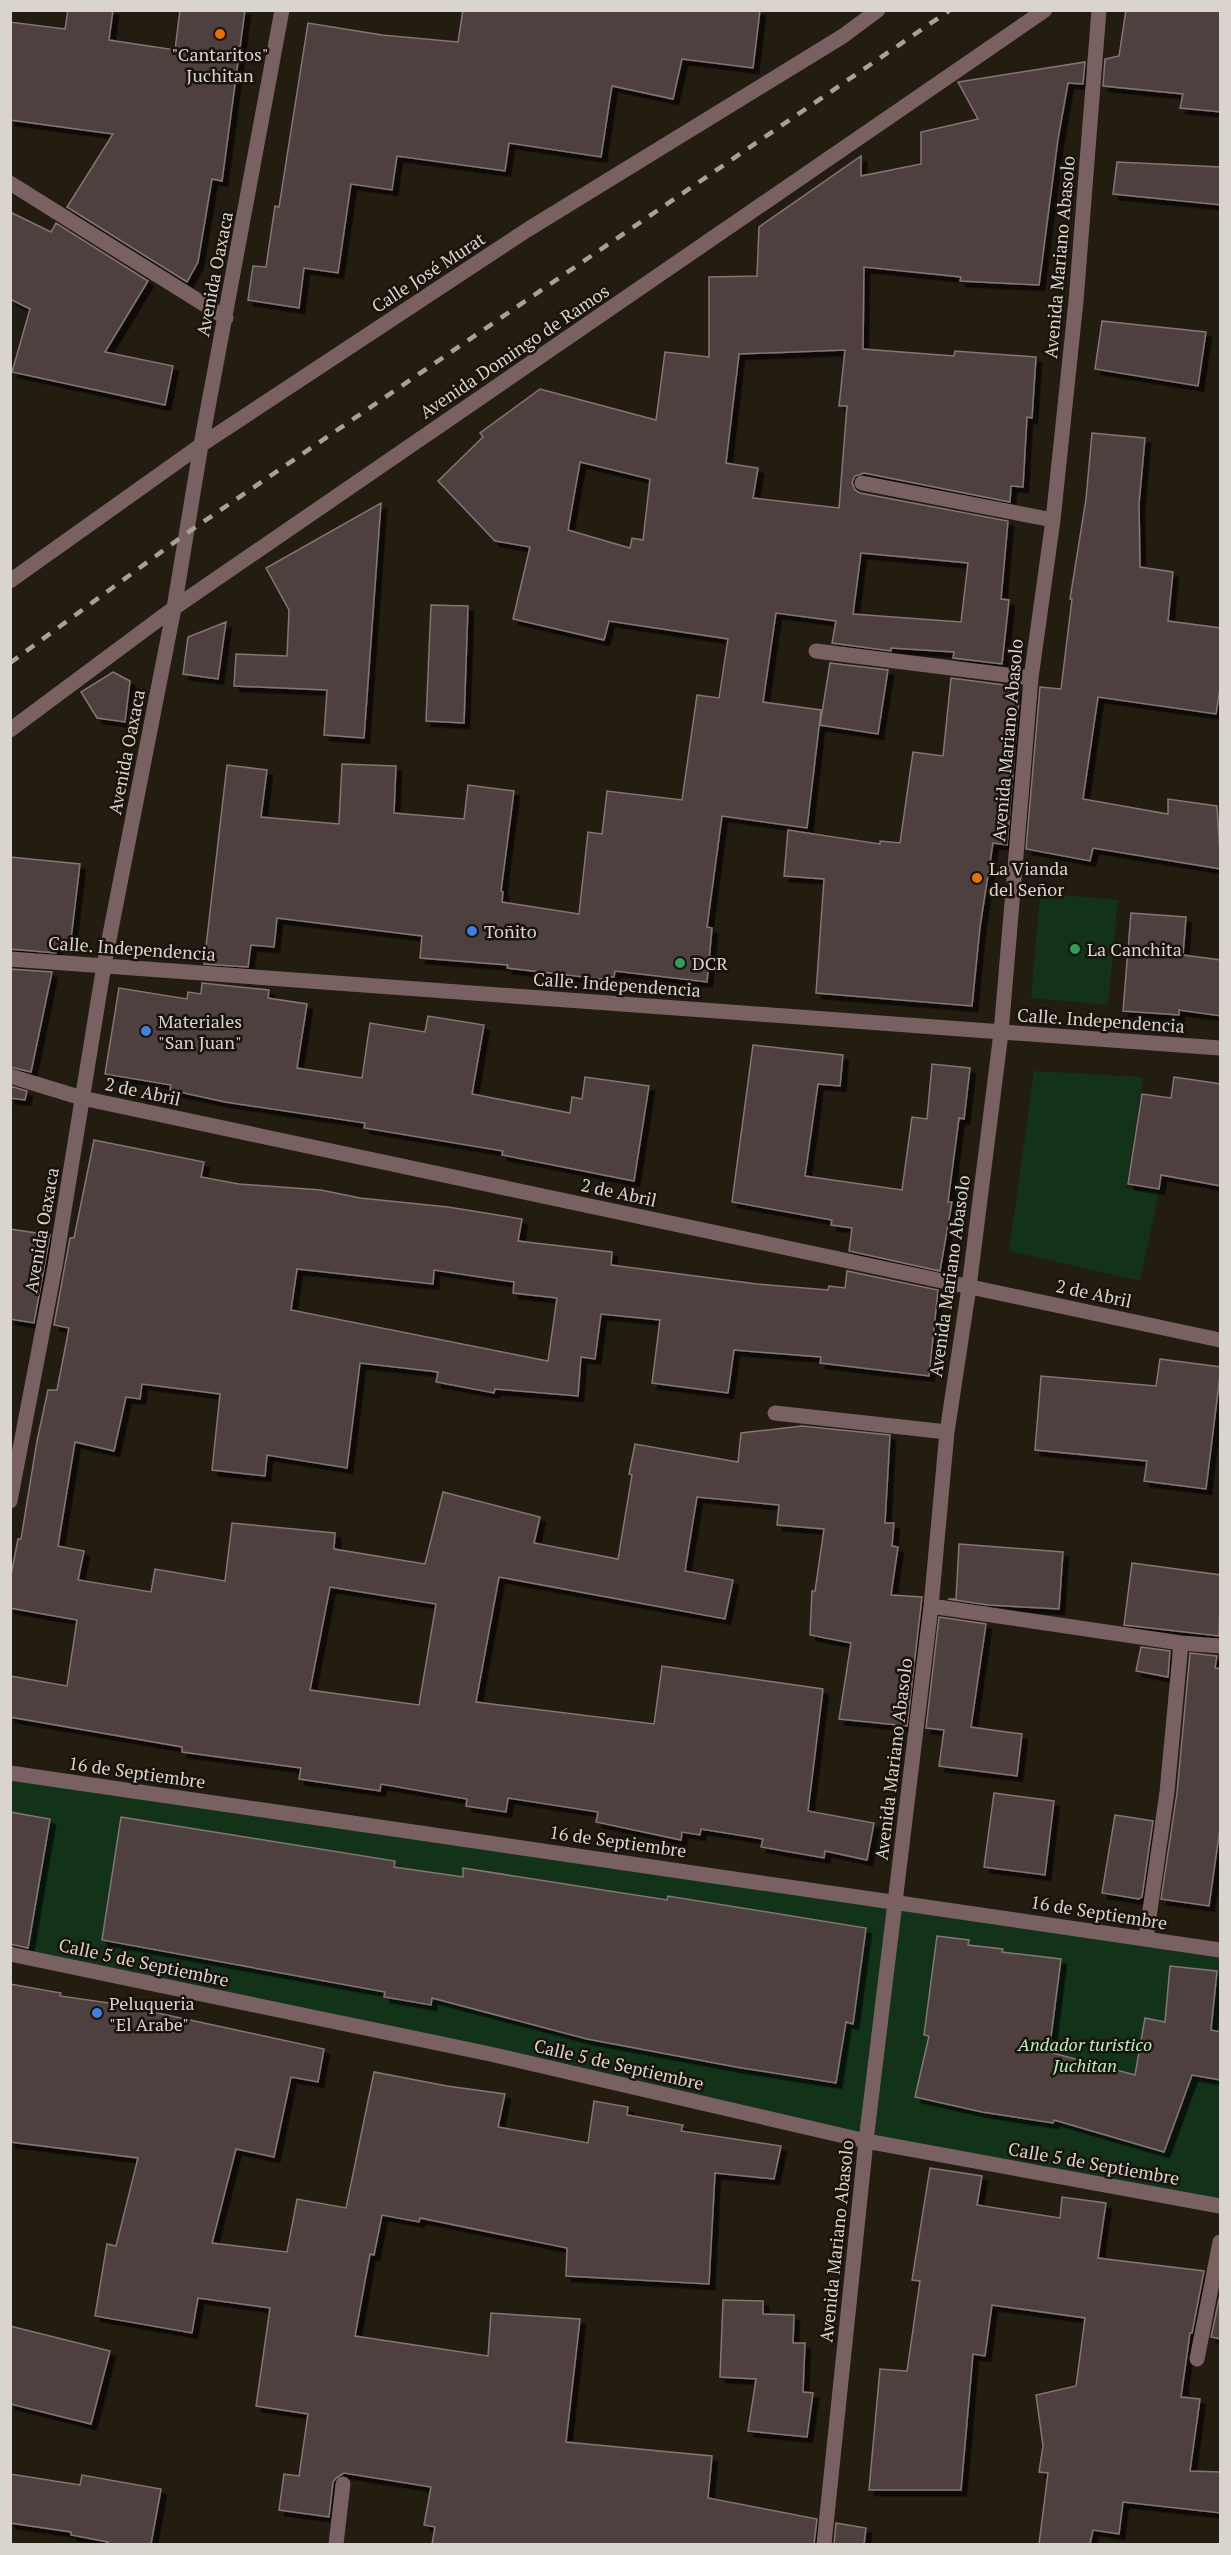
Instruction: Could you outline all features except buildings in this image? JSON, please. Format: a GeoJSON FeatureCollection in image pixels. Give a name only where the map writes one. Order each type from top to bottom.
{"type":"FeatureCollection","features":[{"type":"Feature","properties":{"kind":"street","name":"Avenida Oaxaca"},"geometry":{"type":"LineString","coordinates":[[10,1501],[56,1266],[104,965],[174,608],[201,445],[282,10]]}},
{"type":"Feature","properties":{"kind":"street","name":"Calle José Murat"},"geometry":{"type":"LineString","coordinates":[[10,581],[201,445],[526,230],[843,36],[878,10]]}},
{"type":"Feature","properties":{"kind":"street","name":"Avenida Domingo de Ramos"},"geometry":{"type":"LineString","coordinates":[[10,730],[174,608],[1045,10]]}},
{"type":"Feature","properties":{"kind":"street","name":"Avenida Mariano Abasolo"},"geometry":{"type":"LineString","coordinates":[[824,2544],[866,2141],[931,1606],[947,1432],[969,1287],[1001,1033],[1030,678],[1053,520],[1076,301],[1099,10]]}},
{"type":"Feature","properties":{"kind":"street"},"geometry":{"type":"LineString","coordinates":[[10,183],[226,318]]}},
{"type":"Feature","properties":{"kind":"street"},"geometry":{"type":"LineString","coordinates":[[862,483],[1053,520]]}},
{"type":"Feature","properties":{"kind":"street"},"geometry":{"type":"LineString","coordinates":[[816,651],[1030,678]]}},
{"type":"Feature","properties":{"kind":"street","name":"Calle. Independencia"},"geometry":{"type":"LineString","coordinates":[[10,959],[1221,1048]]}},
{"type":"Feature","properties":{"kind":"street","name":"2 de Abril"},"geometry":{"type":"LineString","coordinates":[[10,1076],[82,1098],[1221,1340]]}},
{"type":"Feature","properties":{"kind":"street"},"geometry":{"type":"LineString","coordinates":[[775,1413],[947,1432]]}},
{"type":"Feature","properties":{"kind":"street"},"geometry":{"type":"LineString","coordinates":[[931,1606],[1181,1643],[1221,1646]]}},
{"type":"Feature","properties":{"kind":"street"},"geometry":{"type":"LineString","coordinates":[[1146,1938],[1167,1792],[1181,1643]]}},
{"type":"Feature","properties":{"kind":"street","name":"16 de Septiembre"},"geometry":{"type":"LineString","coordinates":[[10,1773],[1221,1950]]}},
{"type":"Feature","properties":{"kind":"street","name":"Calle 5 de Septiembre"},"geometry":{"type":"LineString","coordinates":[[10,1954],[490,2054],[866,2141],[1221,2206]]}},
{"type":"Feature","properties":{"kind":"street"},"geometry":{"type":"LineString","coordinates":[[1197,2360],[1221,2242]]}},
{"type":"Feature","properties":{"kind":"street"},"geometry":{"type":"LineString","coordinates":[[336,2544],[343,2484]]}},
{"type":"Feature","properties":{"kind":"green space","name":"La Canchita"},"geometry":{"type":"Polygon","coordinates":[[[1040,893],[1118,900],[1108,1005],[1031,998],[1040,893]]]}},
{"type":"Feature","properties":{"kind":"green space"},"geometry":{"type":"Polygon","coordinates":[[[1034,1071],[1143,1077],[1126,1188],[1159,1193],[1140,1281],[1009,1251],[1034,1071]]]}},
{"type":"Feature","properties":{"kind":"green space","name":"Andador turistico Juchitan"},"geometry":{"type":"Polygon","coordinates":[[[11,1773],[1220,1949],[1220,2206],[866,2141],[11,1955],[11,1773]]]}},
{"type":"Feature","properties":{"kind":"railway"},"geometry":{"type":"LineString","coordinates":[[10,663],[187,533],[950,10]]}},
{"type":"Feature","properties":{"kind":"place","name":"\"Cantaritos\" Juchitan"},"geometry":{"type":"Point","coordinates":[220,34]}},
{"type":"Feature","properties":{"kind":"place","name":"La Vianda del Señor"},"geometry":{"type":"Point","coordinates":[977,878]}},
{"type":"Feature","properties":{"kind":"place","name":"Toñito"},"geometry":{"type":"Point","coordinates":[472,931]}},
{"type":"Feature","properties":{"kind":"place","name":"La Canchita"},"geometry":{"type":"Point","coordinates":[1075,949]}},
{"type":"Feature","properties":{"kind":"place","name":"DCR"},"geometry":{"type":"Point","coordinates":[680,963]}},
{"type":"Feature","properties":{"kind":"place","name":"Materiales \"San Juan\""},"geometry":{"type":"Point","coordinates":[146,1031]}},
{"type":"Feature","properties":{"kind":"place","name":"Peluqueria \"El Arabe\""},"geometry":{"type":"Point","coordinates":[97,2013]}}]}
